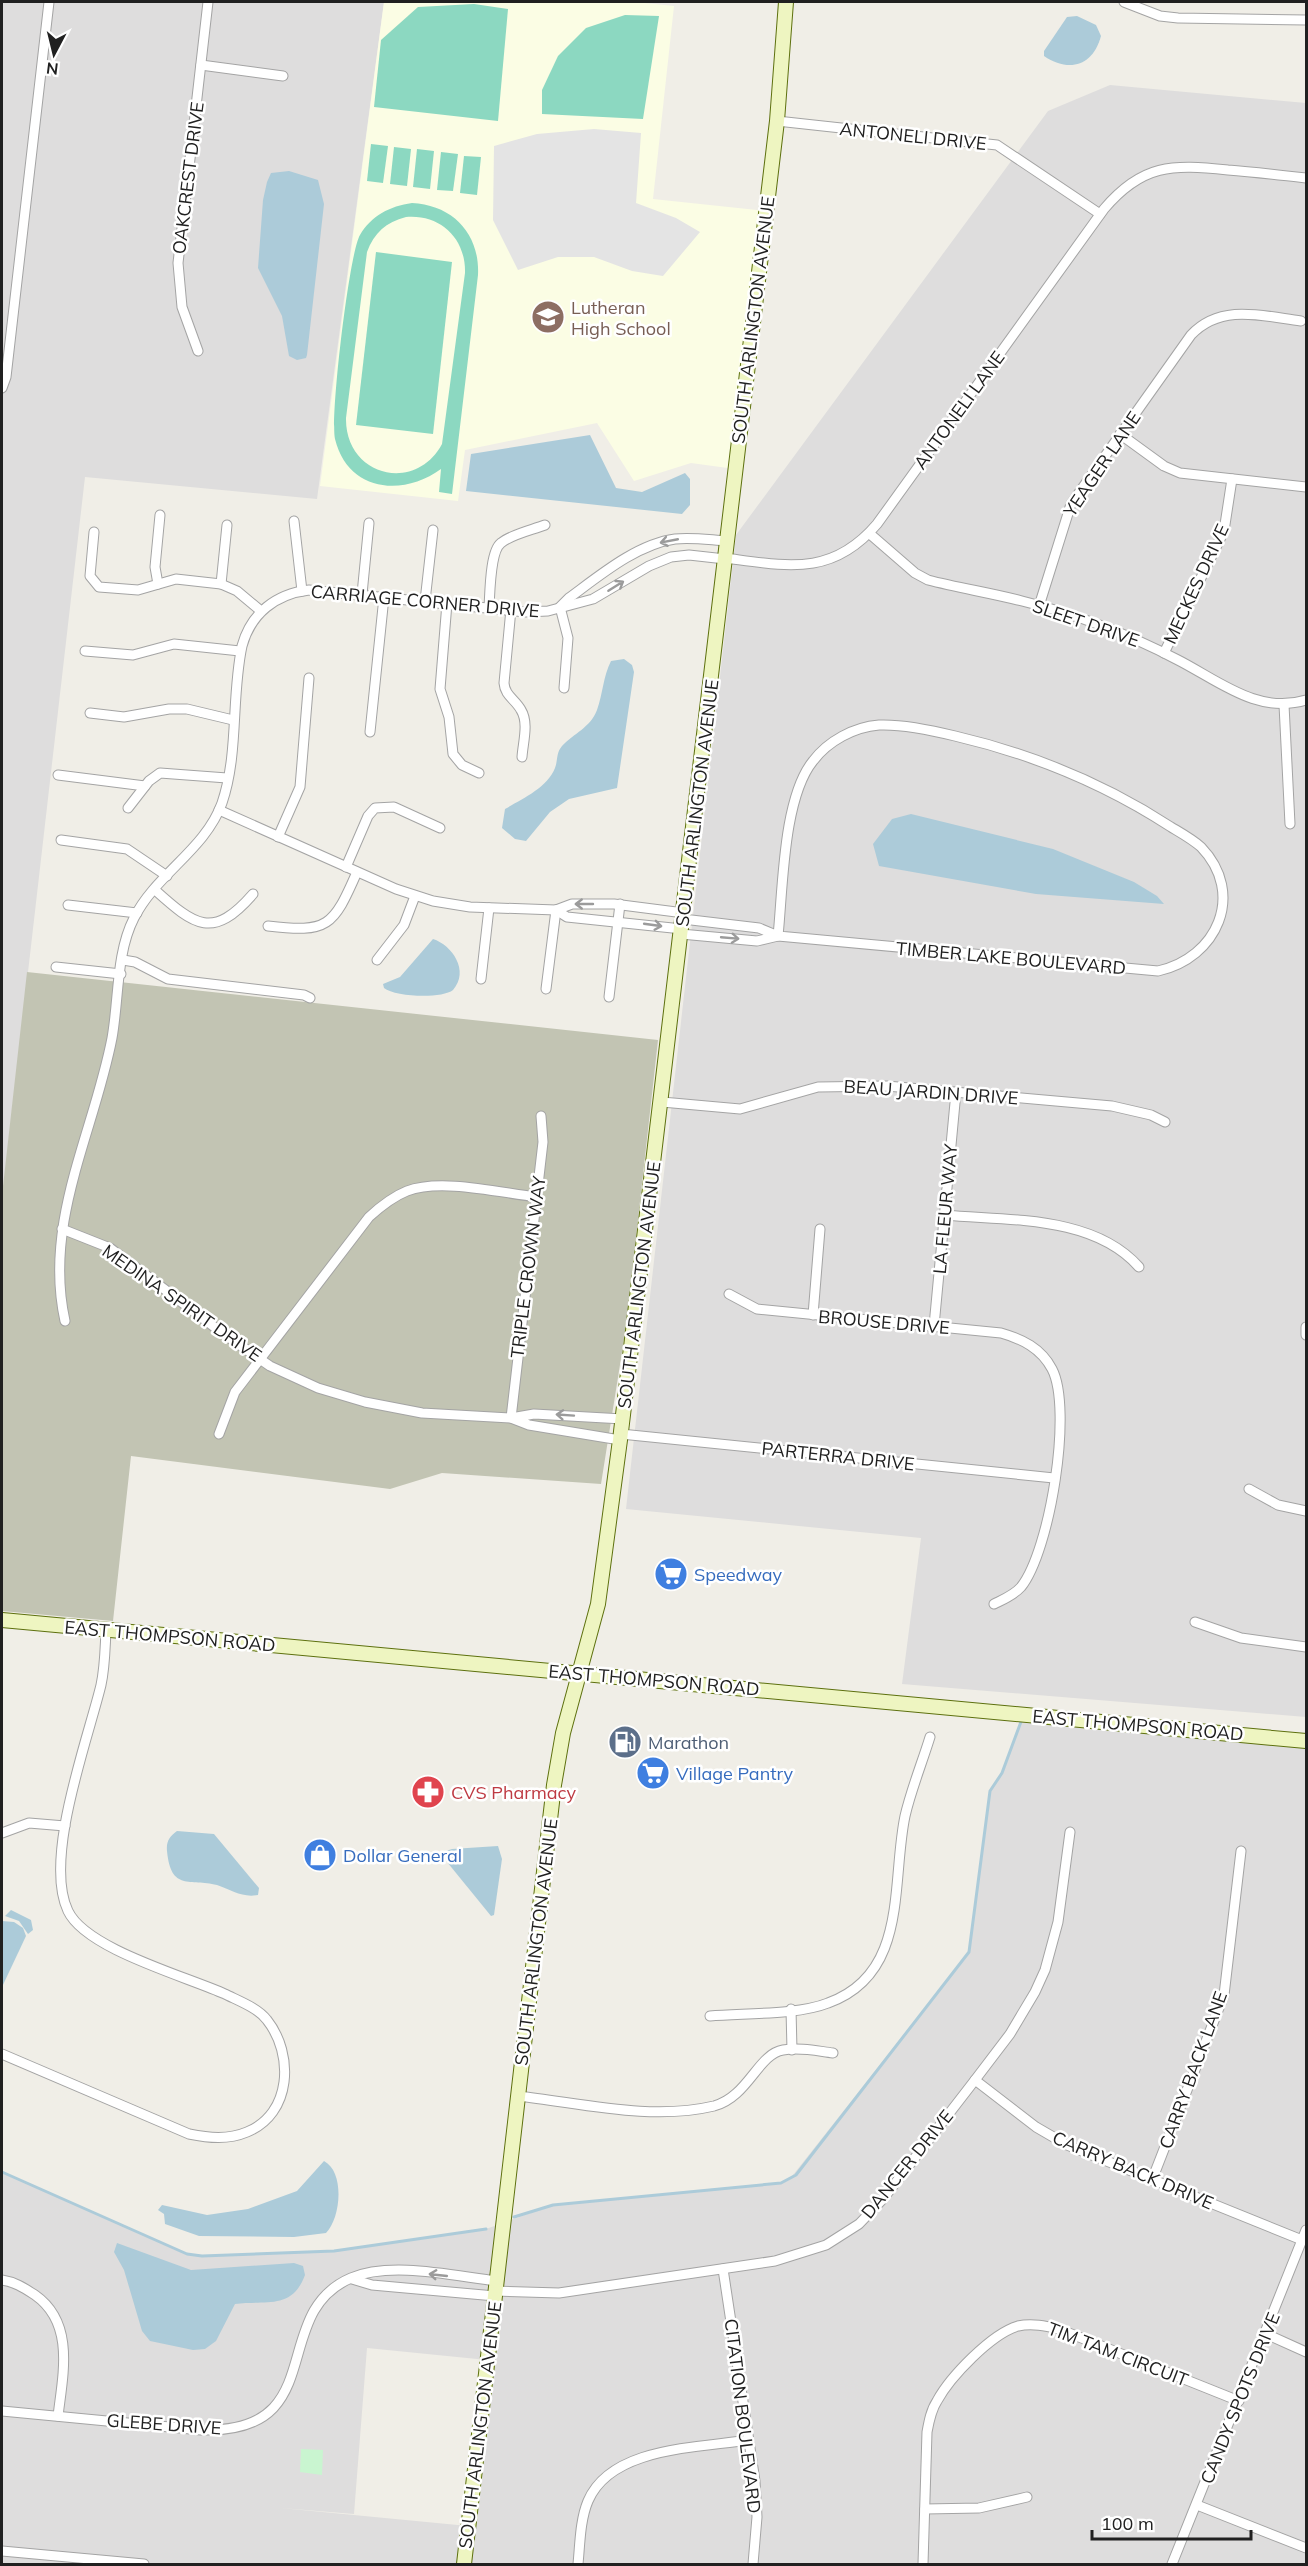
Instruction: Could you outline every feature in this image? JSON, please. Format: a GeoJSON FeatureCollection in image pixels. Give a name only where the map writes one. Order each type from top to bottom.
{"type":"FeatureCollection","features":[{"type":"Feature","properties":{"kind":"main road","name":"SOUTH ARLINGTON AVENUE"},"geometry":{"type":"LineString","coordinates":[[464,2565],[556,1772],[598,1604],[621,1437],[777,121],[786,2]]}},
{"type":"Feature","properties":{"kind":"main road","name":"EAST THOMPSON ROAD"},"geometry":{"type":"LineString","coordinates":[[2,1620],[1306,1741]]}},
{"type":"Feature","properties":{"kind":"street"},"geometry":{"type":"LineString","coordinates":[[2,388],[6,377],[49,2]]}},
{"type":"Feature","properties":{"kind":"street","name":"OAKCREST DRIVE"},"geometry":{"type":"LineString","coordinates":[[198,351],[182,307],[178,263],[208,2]]}},
{"type":"Feature","properties":{"kind":"street"},"geometry":{"type":"LineString","coordinates":[[1124,2],[1160,16],[1178,18],[1306,20]]}},
{"type":"Feature","properties":{"kind":"street"},"geometry":{"type":"LineString","coordinates":[[201,65],[283,76]]}},
{"type":"Feature","properties":{"kind":"street","name":"ANTONELI DRIVE"},"geometry":{"type":"LineString","coordinates":[[777,121],[997,145],[1011,152],[1100,214]]}},
{"type":"Feature","properties":{"kind":"street","name":"ANTONELI LANE"},"geometry":{"type":"LineString","coordinates":[[725,559],[783,565],[813,564],[842,555],[870,534],[1100,214],[1120,190],[1150,173],[1186,165],[1306,177]]}},
{"type":"Feature","properties":{"kind":"street","name":"YEAGER LANE"},"geometry":{"type":"LineString","coordinates":[[1039,606],[1069,508],[1191,335],[1209,321],[1233,314],[1301,321]]}},
{"type":"Feature","properties":{"kind":"street"},"geometry":{"type":"LineString","coordinates":[[1120,434],[1164,466],[1180,472],[1306,487]]}},
{"type":"Feature","properties":{"kind":"street","name":"MECKES DRIVE"},"geometry":{"type":"LineString","coordinates":[[1164,653],[1224,531],[1232,479]]}},
{"type":"Feature","properties":{"kind":"street"},"geometry":{"type":"LineString","coordinates":[[158,584],[154,567],[160,516]]}},
{"type":"Feature","properties":{"kind":"street"},"geometry":{"type":"LineString","coordinates":[[294,521],[302,591]]}},
{"type":"Feature","properties":{"kind":"street"},"geometry":{"type":"LineString","coordinates":[[362,594],[369,524]]}},
{"type":"Feature","properties":{"kind":"street"},"geometry":{"type":"LineString","coordinates":[[221,584],[227,525]]}},
{"type":"Feature","properties":{"kind":"street"},"geometry":{"type":"LineString","coordinates":[[489,607],[494,555],[497,546],[506,540],[545,525]]}},
{"type":"Feature","properties":{"kind":"street"},"geometry":{"type":"LineString","coordinates":[[425,601],[433,530]]}},
{"type":"Feature","properties":{"kind":"street"},"geometry":{"type":"LineString","coordinates":[[65,1321],[58,1293],[62,1229],[71,1181],[103,1077],[127,936],[137,913],[207,831],[219,810],[228,778],[240,651],[248,630],[261,611],[237,591],[221,584],[181,579],[132,591],[96,586],[90,576],[94,532]]}},
{"type":"Feature","properties":{"kind":"street","name":"SLEET DRIVE"},"geometry":{"type":"LineString","coordinates":[[870,534],[915,573],[928,580],[1039,606],[1083,620],[1164,653],[1251,699],[1284,705],[1306,700]]}},
{"type":"Feature","properties":{"kind":"street","name":"CARRIAGE CORNER DRIVE"},"geometry":{"type":"LineString","coordinates":[[561,607],[587,585],[656,544],[675,539],[727,541]]}},
{"type":"Feature","properties":{"kind":"street","name":"CARRIAGE CORNER DRIVE"},"geometry":{"type":"LineString","coordinates":[[261,611],[276,599],[302,591],[362,594],[537,611],[593,599],[661,560],[689,555],[725,559]]}},
{"type":"Feature","properties":{"kind":"street"},"geometry":{"type":"LineString","coordinates":[[370,732],[384,597]]}},
{"type":"Feature","properties":{"kind":"street"},"geometry":{"type":"LineString","coordinates":[[447,603],[440,689],[449,717],[453,754],[460,764],[479,773]]}},
{"type":"Feature","properties":{"kind":"street"},"geometry":{"type":"LineString","coordinates":[[561,607],[568,638],[564,688]]}},
{"type":"Feature","properties":{"kind":"street"},"geometry":{"type":"LineString","coordinates":[[511,609],[504,687],[524,717],[522,756]]}},
{"type":"Feature","properties":{"kind":"street"},"geometry":{"type":"LineString","coordinates":[[85,651],[126,656],[174,644],[240,651]]}},
{"type":"Feature","properties":{"kind":"street"},"geometry":{"type":"LineString","coordinates":[[278,837],[300,787],[309,678]]}},
{"type":"Feature","properties":{"kind":"street"},"geometry":{"type":"LineString","coordinates":[[1284,705],[1290,824]]}},
{"type":"Feature","properties":{"kind":"street"},"geometry":{"type":"LineString","coordinates":[[90,713],[123,717],[169,709],[187,709],[233,720]]}},
{"type":"Feature","properties":{"kind":"street","name":"TIMBER LAKE BOULEVARD"},"geometry":{"type":"LineString","coordinates":[[556,910],[567,917],[759,928],[778,936],[1158,971],[1177,966],[1194,957],[1210,939],[1220,918],[1222,902],[1220,882],[1208,856],[1191,839],[1142,809],[1086,780],[1013,752],[922,729],[877,725],[844,735],[831,743],[813,760],[802,777],[792,810],[778,936]]}},
{"type":"Feature","properties":{"kind":"street"},"geometry":{"type":"LineString","coordinates":[[128,808],[154,776],[168,772],[228,778]]}},
{"type":"Feature","properties":{"kind":"street"},"geometry":{"type":"LineString","coordinates":[[58,775],[145,786]]}},
{"type":"Feature","properties":{"kind":"street"},"geometry":{"type":"LineString","coordinates":[[346,867],[371,811],[378,807],[394,807],[440,828]]}},
{"type":"Feature","properties":{"kind":"street"},"geometry":{"type":"LineString","coordinates":[[219,810],[415,896],[442,903],[489,908],[556,910],[546,989]]}},
{"type":"Feature","properties":{"kind":"street"},"geometry":{"type":"LineString","coordinates":[[61,840],[123,848],[167,876]]}},
{"type":"Feature","properties":{"kind":"street"},"geometry":{"type":"LineString","coordinates":[[268,927],[304,931],[321,926],[343,902],[357,872]]}},
{"type":"Feature","properties":{"kind":"street"},"geometry":{"type":"LineString","coordinates":[[155,890],[189,918],[207,923],[222,922],[231,917],[252,894]]}},
{"type":"Feature","properties":{"kind":"street"},"geometry":{"type":"LineString","coordinates":[[377,960],[404,926],[415,896]]}},
{"type":"Feature","properties":{"kind":"street","name":"TIMBER LAKE BOULEVARD"},"geometry":{"type":"LineString","coordinates":[[556,910],[572,904],[620,904],[683,924],[757,941],[778,936]]}},
{"type":"Feature","properties":{"kind":"street"},"geometry":{"type":"LineString","coordinates":[[609,997],[620,904]]}},
{"type":"Feature","properties":{"kind":"street"},"geometry":{"type":"LineString","coordinates":[[68,905],[137,913]]}},
{"type":"Feature","properties":{"kind":"street"},"geometry":{"type":"LineString","coordinates":[[481,979],[489,908]]}},
{"type":"Feature","properties":{"kind":"street"},"geometry":{"type":"LineString","coordinates":[[123,960],[135,962],[168,979],[304,994],[310,998]]}},
{"type":"Feature","properties":{"kind":"street"},"geometry":{"type":"LineString","coordinates":[[56,967],[121,974]]}},
{"type":"Feature","properties":{"kind":"street","name":"BEAU JARDIN DRIVE"},"geometry":{"type":"LineString","coordinates":[[662,1102],[733,1110],[822,1087],[880,1086],[1112,1106],[1151,1115],[1165,1122]]}},
{"type":"Feature","properties":{"kind":"street","name":"LA FLEUR WAY"},"geometry":{"type":"LineString","coordinates":[[934,1326],[956,1092]]}},
{"type":"Feature","properties":{"kind":"street","name":"TRIPLE CROWN WAY"},"geometry":{"type":"LineString","coordinates":[[511,1418],[543,1142],[541,1116]]}},
{"type":"Feature","properties":{"kind":"street"},"geometry":{"type":"LineString","coordinates":[[219,1434],[235,1392],[369,1217],[386,1202],[409,1190],[436,1186],[537,1197]]}},
{"type":"Feature","properties":{"kind":"street"},"geometry":{"type":"LineString","coordinates":[[945,1215],[1068,1227],[1108,1243],[1138,1267]]}},
{"type":"Feature","properties":{"kind":"street","name":"MEDINA SPIRIT DRIVE"},"geometry":{"type":"LineString","coordinates":[[62,1229],[110,1248],[260,1359],[318,1388],[365,1402],[422,1413],[511,1418],[534,1413],[623,1419]]}},
{"type":"Feature","properties":{"kind":"street"},"geometry":{"type":"LineString","coordinates":[[813,1315],[820,1229]]}},
{"type":"Feature","properties":{"kind":"street","name":"BROUSE DRIVE"},"geometry":{"type":"LineString","coordinates":[[729,1294],[757,1309],[1008,1335],[1026,1342],[1038,1351],[1051,1367],[1060,1396],[1054,1478]]}},
{"type":"Feature","properties":{"kind":"street"},"geometry":{"type":"LineString","coordinates":[[1306,1327],[1306,1335]]}},
{"type":"Feature","properties":{"kind":"street","name":"MEDINA SPIRIT DRIVE"},"geometry":{"type":"LineString","coordinates":[[511,1418],[529,1425],[621,1437]]}},
{"type":"Feature","properties":{"kind":"street","name":"PARTERRA DRIVE"},"geometry":{"type":"LineString","coordinates":[[621,1437],[1054,1478]]}},
{"type":"Feature","properties":{"kind":"street"},"geometry":{"type":"LineString","coordinates":[[994,1604],[1016,1592],[1036,1559],[1048,1521],[1054,1478]]}},
{"type":"Feature","properties":{"kind":"street"},"geometry":{"type":"LineString","coordinates":[[1249,1489],[1278,1505],[1306,1511]]}},
{"type":"Feature","properties":{"kind":"street"},"geometry":{"type":"LineString","coordinates":[[1195,1623],[1260,1642],[1306,1647]]}},
{"type":"Feature","properties":{"kind":"street"},"geometry":{"type":"LineString","coordinates":[[2,2054],[189,2134],[216,2139],[248,2132],[270,2115],[283,2092],[287,2067],[280,2039],[266,2019],[243,2002],[103,1944],[82,1929],[68,1911],[62,1890],[65,1826],[76,1773],[101,1683],[106,1631]]}},
{"type":"Feature","properties":{"kind":"street"},"geometry":{"type":"LineString","coordinates":[[710,2016],[815,2008],[838,1999],[859,1985],[881,1957],[892,1924],[905,1816],[930,1737]]}},
{"type":"Feature","properties":{"kind":"street"},"geometry":{"type":"LineString","coordinates":[[2,1833],[28,1823],[65,1826]]}},
{"type":"Feature","properties":{"kind":"street","name":"DANCER DRIVE"},"geometry":{"type":"LineString","coordinates":[[496,2289],[559,2293],[723,2269],[799,2256],[826,2245],[853,2228],[883,2199],[1023,2014],[1045,1970],[1058,1922],[1070,1832]]}},
{"type":"Feature","properties":{"kind":"street","name":"CARRY BACK LANE"},"geometry":{"type":"LineString","coordinates":[[1152,2180],[1224,1995],[1241,1851]]}},
{"type":"Feature","properties":{"kind":"street"},"geometry":{"type":"LineString","coordinates":[[791,2009],[792,2050]]}},
{"type":"Feature","properties":{"kind":"street"},"geometry":{"type":"LineString","coordinates":[[518,2096],[648,2111],[679,2111],[714,2106],[730,2100],[740,2092],[766,2059],[781,2050],[833,2053]]}},
{"type":"Feature","properties":{"kind":"street","name":"CARRY BACK DRIVE"},"geometry":{"type":"LineString","coordinates":[[975,2080],[1036,2127],[1067,2145],[1302,2240]]}},
{"type":"Feature","properties":{"kind":"street","name":"CANDY SPOTS DRIVE"},"geometry":{"type":"LineString","coordinates":[[1172,2565],[1306,2230]]}},
{"type":"Feature","properties":{"kind":"street","name":"CITATION BOULEVARD"},"geometry":{"type":"LineString","coordinates":[[723,2269],[756,2497],[753,2565]]}},
{"type":"Feature","properties":{"kind":"street","name":"GLEBE DRIVE"},"geometry":{"type":"LineString","coordinates":[[2,2410],[217,2430],[232,2429],[261,2419],[273,2410],[282,2398],[311,2316],[327,2294],[350,2279],[372,2272],[406,2271],[496,2289]]}},
{"type":"Feature","properties":{"kind":"street"},"geometry":{"type":"LineString","coordinates":[[350,2279],[372,2285],[496,2289]]}},
{"type":"Feature","properties":{"kind":"street"},"geometry":{"type":"LineString","coordinates":[[2,2280],[18,2285],[42,2300],[58,2323],[65,2355],[58,2416]]}},
{"type":"Feature","properties":{"kind":"street","name":"TIM TAM CIRCUIT"},"geometry":{"type":"LineString","coordinates":[[923,2565],[927,2432],[935,2402],[947,2386],[989,2343],[1005,2331],[1020,2326],[1040,2325],[1059,2329],[1239,2401]]}},
{"type":"Feature","properties":{"kind":"street"},"geometry":{"type":"LineString","coordinates":[[1266,2334],[1306,2352]]}},
{"type":"Feature","properties":{"kind":"street"},"geometry":{"type":"LineString","coordinates":[[578,2565],[587,2502],[607,2474],[637,2458],[748,2440]]}},
{"type":"Feature","properties":{"kind":"street"},"geometry":{"type":"LineString","coordinates":[[925,2509],[945,2511],[979,2508],[1027,2497]]}},
{"type":"Feature","properties":{"kind":"street"},"geometry":{"type":"LineString","coordinates":[[1197,2505],[1306,2548]]}},
{"type":"Feature","properties":{"kind":"street"},"geometry":{"type":"LineString","coordinates":[[2,2551],[144,2565]]}},
{"type":"Feature","properties":{"kind":"shaded area"},"geometry":{"type":"Polygon","coordinates":[[[2,2],[384,2],[317,499],[85,477],[2,1198],[2,2]]]}},
{"type":"Feature","properties":{"kind":"shaded area","name":"Lutheran High School"},"geometry":{"type":"Polygon","coordinates":[[[384,2],[635,2],[674,6],[653,199],[766,211],[735,469],[691,463],[634,481],[597,423],[465,450],[458,501],[320,486],[384,2]]]}},
{"type":"Feature","properties":{"kind":"shaded area"},"geometry":{"type":"Polygon","coordinates":[[[1110,85],[1306,103],[1306,1717],[902,1684],[921,1538],[626,1509],[736,535],[1048,111],[1110,85]]]}},
{"type":"Feature","properties":{"kind":"shaded area"},"geometry":{"type":"Polygon","coordinates":[[[594,129],[641,133],[636,203],[676,218],[700,232],[663,276],[632,271],[594,257],[558,257],[518,270],[493,220],[494,146],[537,134],[594,129]]]}},
{"type":"Feature","properties":{"kind":"shaded area"},"geometry":{"type":"Polygon","coordinates":[[[27,972],[658,1040],[626,1327],[601,1484],[442,1473],[390,1489],[131,1456],[113,1621],[2,1611],[2,1195],[27,972]]]}},
{"type":"Feature","properties":{"kind":"shaded area"},"geometry":{"type":"Polygon","coordinates":[[[1024,1714],[1306,1741],[1306,2564],[2,2564],[2,2172],[187,2254],[202,2256],[334,2251],[486,2229],[553,2205],[781,2183],[789,2180],[969,1952],[990,1791],[1002,1773],[1024,1714]],[[367,2348],[354,2514],[281,2508],[468,2526],[487,2360],[367,2348]]]}},
{"type":"Feature","properties":{"kind":"green space"},"geometry":{"type":"Polygon","coordinates":[[[474,4],[508,9],[498,121],[374,107],[381,40],[418,7],[474,4]]]}},
{"type":"Feature","properties":{"kind":"green space"},"geometry":{"type":"Polygon","coordinates":[[[625,15],[659,16],[643,119],[542,114],[542,90],[558,56],[586,28],[625,15]]]}},
{"type":"Feature","properties":{"kind":"green space"},"geometry":{"type":"Polygon","coordinates":[[[371,144],[388,146],[383,183],[367,181],[371,144]]]}},
{"type":"Feature","properties":{"kind":"green space"},"geometry":{"type":"Polygon","coordinates":[[[394,147],[411,149],[407,186],[390,184],[394,147]]]}},
{"type":"Feature","properties":{"kind":"green space"},"geometry":{"type":"Polygon","coordinates":[[[417,149],[434,151],[430,189],[413,187],[417,149]]]}},
{"type":"Feature","properties":{"kind":"green space"},"geometry":{"type":"Polygon","coordinates":[[[441,152],[458,154],[453,191],[437,190],[441,152]]]}},
{"type":"Feature","properties":{"kind":"green space"},"geometry":{"type":"Polygon","coordinates":[[[464,156],[481,157],[477,195],[460,193],[464,156]]]}},
{"type":"Feature","properties":{"kind":"green space"},"geometry":{"type":"Polygon","coordinates":[[[404,204],[427,205],[451,216],[469,235],[477,260],[478,275],[452,494],[439,492],[441,469],[410,484],[394,486],[364,479],[352,470],[342,457],[335,439],[338,370],[346,302],[356,248],[364,228],[375,217],[404,204]],[[406,217],[387,225],[373,239],[367,252],[346,418],[349,438],[357,454],[369,465],[384,472],[399,473],[415,469],[430,460],[442,444],[465,273],[464,260],[456,239],[440,224],[418,217],[406,217]]]}},
{"type":"Feature","properties":{"kind":"green space"},"geometry":{"type":"Polygon","coordinates":[[[376,252],[452,262],[433,434],[356,425],[376,252]]]}},
{"type":"Feature","properties":{"kind":"green space"},"geometry":{"type":"Polygon","coordinates":[[[301,2449],[323,2450],[322,2475],[300,2472],[301,2449]]]}},
{"type":"Feature","properties":{"kind":"water"},"geometry":{"type":"Polygon","coordinates":[[[1077,16],[1096,25],[1101,36],[1092,54],[1079,64],[1071,65],[1053,61],[1044,56],[1044,51],[1067,17],[1077,16]]]}},
{"type":"Feature","properties":{"kind":"water"},"geometry":{"type":"Polygon","coordinates":[[[289,171],[318,180],[324,204],[307,355],[306,358],[297,360],[289,356],[282,316],[258,268],[263,200],[267,182],[271,173],[289,171]]]}},
{"type":"Feature","properties":{"kind":"water"},"geometry":{"type":"Polygon","coordinates":[[[590,435],[616,488],[642,492],[685,473],[690,479],[690,505],[682,514],[466,491],[471,454],[590,435]]]}},
{"type":"Feature","properties":{"kind":"water"},"geometry":{"type":"Polygon","coordinates":[[[624,659],[632,665],[634,672],[617,788],[569,799],[550,812],[526,841],[515,839],[502,828],[505,809],[533,792],[551,775],[562,746],[586,726],[594,716],[611,661],[624,659]]]}},
{"type":"Feature","properties":{"kind":"water"},"geometry":{"type":"Polygon","coordinates":[[[911,814],[1053,849],[1134,882],[1157,896],[1164,904],[1036,894],[879,866],[873,844],[892,819],[911,814]]]}},
{"type":"Feature","properties":{"kind":"water"},"geometry":{"type":"Polygon","coordinates":[[[433,939],[447,947],[457,960],[460,975],[453,990],[439,995],[418,996],[384,988],[383,984],[400,977],[433,939]]]}},
{"type":"Feature","properties":{"kind":"water"},"geometry":{"type":"Polygon","coordinates":[[[177,1831],[214,1834],[259,1888],[258,1895],[242,1894],[217,1885],[183,1881],[177,1878],[169,1864],[167,1844],[177,1831]]]}},
{"type":"Feature","properties":{"kind":"water"},"geometry":{"type":"Polygon","coordinates":[[[498,1846],[502,1859],[494,1915],[491,1916],[443,1857],[446,1851],[452,1849],[498,1846]]]}},
{"type":"Feature","properties":{"kind":"water"},"geometry":{"type":"Polygon","coordinates":[[[11,1910],[31,1920],[33,1930],[28,1934],[19,1921],[5,1916],[11,1910]]]}},
{"type":"Feature","properties":{"kind":"water"},"geometry":{"type":"Polygon","coordinates":[[[2,1921],[14,1922],[23,1928],[26,1936],[2,1987],[2,1921]]]}},
{"type":"Feature","properties":{"kind":"water"},"geometry":{"type":"Polygon","coordinates":[[[324,2161],[331,2167],[338,2185],[335,2217],[326,2233],[294,2237],[199,2236],[165,2224],[164,2214],[158,2210],[162,2205],[207,2215],[248,2209],[297,2191],[324,2161]]]}},
{"type":"Feature","properties":{"kind":"water"},"geometry":{"type":"Polygon","coordinates":[[[117,2243],[191,2270],[294,2263],[303,2266],[305,2275],[300,2286],[286,2299],[235,2304],[216,2341],[205,2349],[193,2350],[150,2341],[142,2331],[124,2270],[114,2252],[117,2243]]]}},
{"type":"Feature","properties":{"kind":"waterway"},"geometry":{"type":"LineString","coordinates":[[514,2217],[553,2205],[781,2183],[796,2175],[969,1952],[990,1791],[1002,1773],[1022,1719]]}},
{"type":"Feature","properties":{"kind":"waterway"},"geometry":{"type":"LineString","coordinates":[[2,2172],[187,2254],[202,2256],[334,2251],[486,2229]]}},
{"type":"Feature","properties":{"kind":"place","name":"Lutheran High School"},"geometry":{"type":"Point","coordinates":[548,317]}},
{"type":"Feature","properties":{"kind":"place","name":"Speedway"},"geometry":{"type":"Point","coordinates":[671,1574]}},
{"type":"Feature","properties":{"kind":"place","name":"Marathon"},"geometry":{"type":"Point","coordinates":[625,1742]}},
{"type":"Feature","properties":{"kind":"place","name":"Village Pantry"},"geometry":{"type":"Point","coordinates":[653,1773]}},
{"type":"Feature","properties":{"kind":"place","name":"CVS Pharmacy"},"geometry":{"type":"Point","coordinates":[428,1792]}},
{"type":"Feature","properties":{"kind":"place","name":"Dollar General"},"geometry":{"type":"Point","coordinates":[320,1855]}}]}
